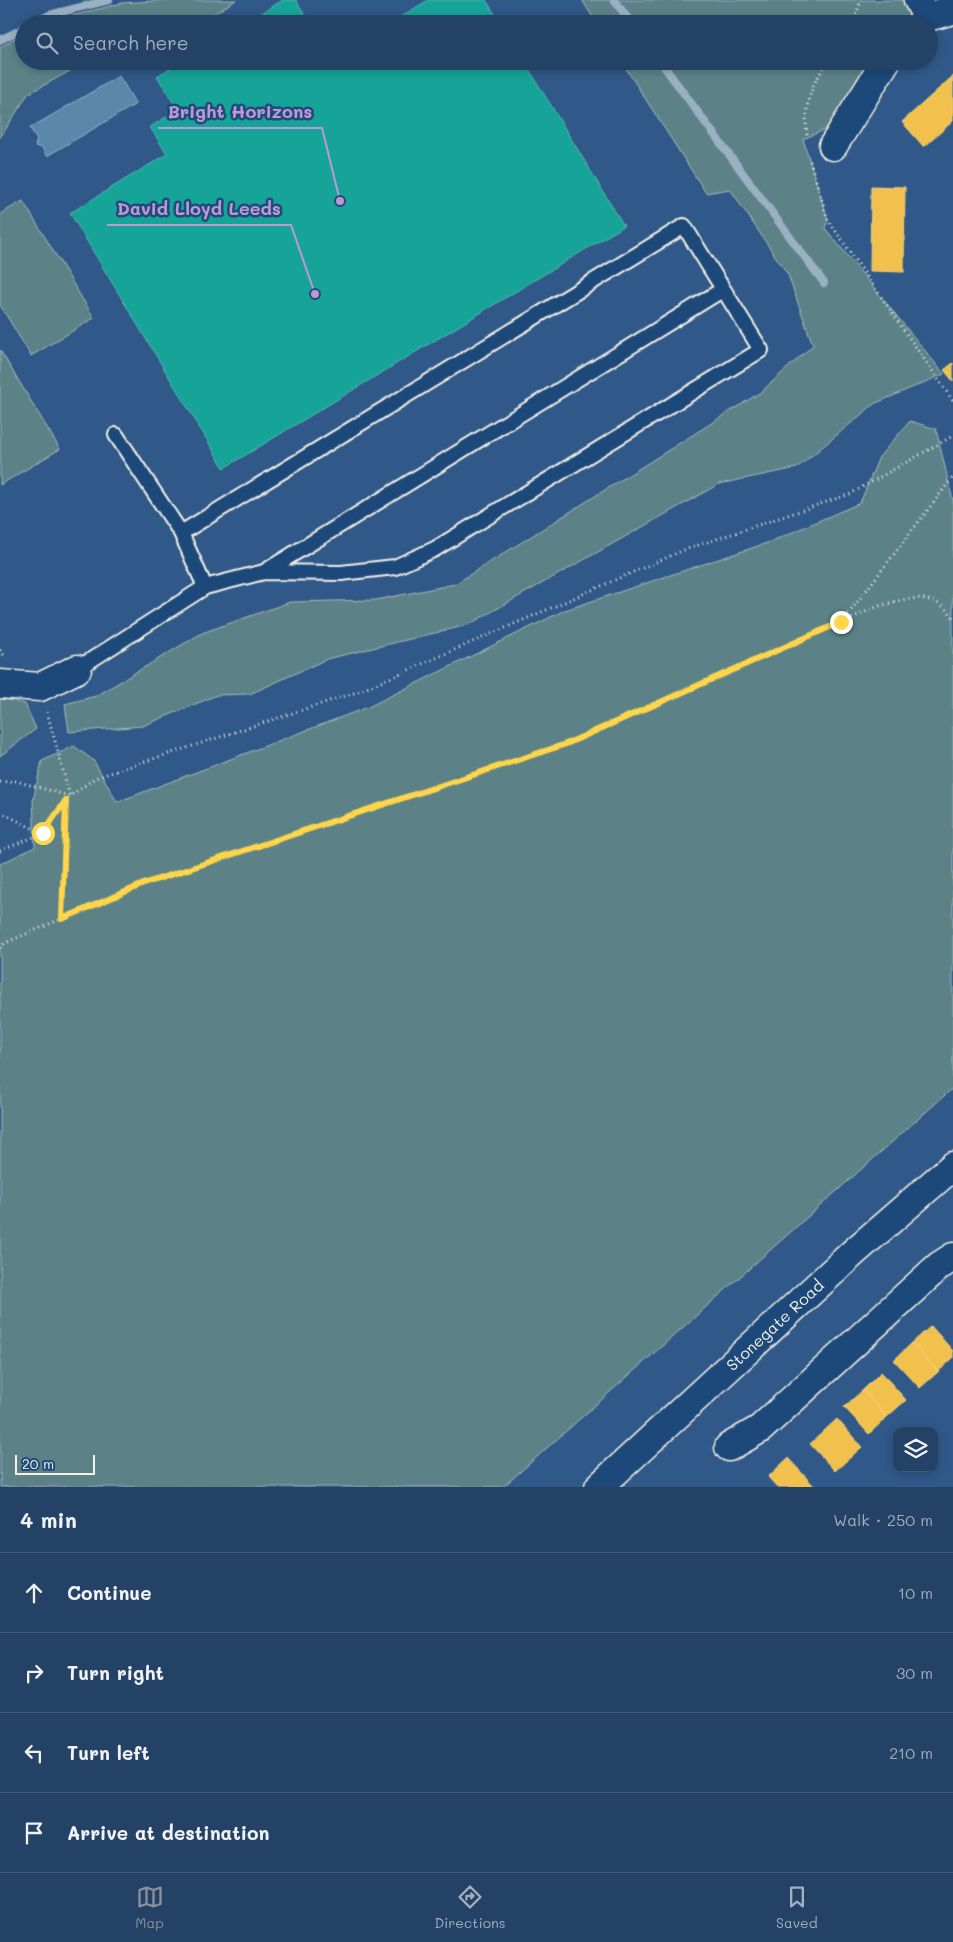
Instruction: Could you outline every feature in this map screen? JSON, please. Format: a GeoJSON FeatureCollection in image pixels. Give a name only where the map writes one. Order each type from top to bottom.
{"type":"FeatureCollection","features":[{"type":"Feature","properties":{"kind":"main road"},"geometry":{"type":"LineString","coordinates":[[822,151],[880,70]]}},
{"type":"Feature","properties":{"kind":"main road"},"geometry":{"type":"LineString","coordinates":[[0,684],[40,687],[77,669]]}},
{"type":"Feature","properties":{"kind":"main road","name":"Stonegate Road"},"geometry":{"type":"LineString","coordinates":[[599,1487],[854,1252],[953,1166]]}},
{"type":"Feature","properties":{"kind":"main road"},"geometry":{"type":"LineString","coordinates":[[729,1447],[760,1429],[948,1268]]}},
{"type":"Feature","properties":{"kind":"lane"},"geometry":{"type":"LineString","coordinates":[[77,669],[205,587],[264,572],[341,573],[395,567],[435,548],[761,350],[684,226],[182,534]]}},
{"type":"Feature","properties":{"kind":"lane"},"geometry":{"type":"LineString","coordinates":[[264,572],[722,290]]}},
{"type":"Feature","properties":{"kind":"lane"},"geometry":{"type":"LineString","coordinates":[[116,435],[182,534],[205,587]]}},
{"type":"Feature","properties":{"kind":"path"},"geometry":{"type":"LineString","coordinates":[[856,15],[861,0]]}},
{"type":"Feature","properties":{"kind":"path"},"geometry":{"type":"LineString","coordinates":[[808,139],[805,112],[812,84],[822,70]]}},
{"type":"Feature","properties":{"kind":"path"},"geometry":{"type":"LineString","coordinates":[[822,151],[828,220],[953,401]]}},
{"type":"Feature","properties":{"kind":"path"},"geometry":{"type":"LineString","coordinates":[[0,851],[43,833],[66,800],[95,778],[360,691],[684,550],[850,494],[953,436]]}},
{"type":"Feature","properties":{"kind":"path"},"geometry":{"type":"LineString","coordinates":[[841,622],[953,477]]}},
{"type":"Feature","properties":{"kind":"path"},"geometry":{"type":"LineString","coordinates":[[0,948],[5,944],[146,883],[566,744],[879,606],[905,599],[927,598],[945,606],[953,618]]}},
{"type":"Feature","properties":{"kind":"path"},"geometry":{"type":"LineString","coordinates":[[46,708],[70,796]]}},
{"type":"Feature","properties":{"kind":"path"},"geometry":{"type":"LineString","coordinates":[[0,782],[16,780],[70,796]]}},
{"type":"Feature","properties":{"kind":"path"},"geometry":{"type":"LineString","coordinates":[[62,919],[66,800]]}},
{"type":"Feature","properties":{"kind":"path"},"geometry":{"type":"LineString","coordinates":[[0,812],[43,833]]}},
{"type":"Feature","properties":{"kind":"green space"},"geometry":{"type":"Polygon","coordinates":[[[168,0],[236,0],[212,15],[75,15],[122,3],[168,0]]]}},
{"type":"Feature","properties":{"kind":"green space"},"geometry":{"type":"Polygon","coordinates":[[[582,0],[908,0],[913,15],[591,15],[582,0]]]}},
{"type":"Feature","properties":{"kind":"green space"},"geometry":{"type":"Polygon","coordinates":[[[15,38],[15,70],[72,70],[28,94],[0,138],[0,47],[15,38]]]}},
{"type":"Feature","properties":{"kind":"green space"},"geometry":{"type":"Polygon","coordinates":[[[627,70],[871,70],[829,128],[803,139],[828,220],[825,228],[944,374],[874,404],[797,468],[719,484],[468,625],[327,659],[250,694],[217,695],[143,726],[69,732],[65,704],[96,696],[202,633],[290,602],[376,600],[455,584],[761,392],[813,345],[788,275],[730,189],[706,193],[627,70]]]}},
{"type":"Feature","properties":{"kind":"green space"},"geometry":{"type":"Polygon","coordinates":[[[23,201],[94,318],[31,356],[0,305],[0,214],[23,201]]]}},
{"type":"Feature","properties":{"kind":"green space"},"geometry":{"type":"Polygon","coordinates":[[[0,350],[60,449],[0,485],[0,350]]]}},
{"type":"Feature","properties":{"kind":"green space"},"geometry":{"type":"Polygon","coordinates":[[[910,421],[936,429],[953,501],[953,1088],[503,1487],[0,1487],[0,864],[35,847],[33,800],[42,761],[74,746],[94,761],[117,802],[368,707],[565,610],[767,543],[860,503],[879,457],[910,421]]]}},
{"type":"Feature","properties":{"kind":"green space"},"geometry":{"type":"Polygon","coordinates":[[[0,698],[25,704],[36,729],[0,756],[0,698]]]}},
{"type":"Feature","properties":{"kind":"water"},"geometry":{"type":"Polygon","coordinates":[[[119,76],[136,104],[47,156],[42,148],[35,146],[37,139],[30,128],[119,76]]]}},
{"type":"Feature","properties":{"kind":"building: Homes"},"geometry":{"type":"Polygon","coordinates":[[[953,76],[953,121],[924,147],[902,122],[953,76]]]}},
{"type":"Feature","properties":{"kind":"building: Homes"},"geometry":{"type":"Polygon","coordinates":[[[871,186],[905,187],[904,272],[870,271],[871,186]]]}},
{"type":"Feature","properties":{"kind":"building: Homes"},"geometry":{"type":"Polygon","coordinates":[[[953,363],[953,381],[944,370],[953,363]]]}},
{"type":"Feature","properties":{"kind":"building: Homes"},"geometry":{"type":"Polygon","coordinates":[[[931,1326],[953,1351],[953,1358],[938,1372],[912,1343],[931,1326]]]}},
{"type":"Feature","properties":{"kind":"building: Homes"},"geometry":{"type":"Polygon","coordinates":[[[912,1343],[938,1372],[920,1388],[894,1360],[912,1343]]]}},
{"type":"Feature","properties":{"kind":"building: Homes"},"geometry":{"type":"Polygon","coordinates":[[[881,1372],[906,1400],[887,1417],[863,1390],[881,1372]]]}},
{"type":"Feature","properties":{"kind":"building: Homes"},"geometry":{"type":"Polygon","coordinates":[[[863,1390],[887,1417],[869,1434],[844,1407],[863,1390]]]}},
{"type":"Feature","properties":{"kind":"building: Homes"},"geometry":{"type":"Polygon","coordinates":[[[837,1419],[862,1447],[835,1471],[810,1444],[837,1419]]]}},
{"type":"Feature","properties":{"kind":"building: Homes"},"geometry":{"type":"Polygon","coordinates":[[[788,1458],[813,1487],[777,1487],[768,1477],[788,1458]]]}},
{"type":"Feature","properties":{"kind":"building: Public"},"geometry":{"type":"Polygon","coordinates":[[[283,0],[296,0],[305,15],[259,15],[283,0]]]}},
{"type":"Feature","properties":{"kind":"building: Public"},"geometry":{"type":"Polygon","coordinates":[[[428,0],[486,0],[495,15],[404,15],[428,0]]]}},
{"type":"Feature","properties":{"kind":"building: Public"},"geometry":{"type":"Polygon","coordinates":[[[167,70],[529,70],[624,226],[224,468],[70,213],[167,154],[150,127],[178,110],[157,76],[167,70]]]}},
{"type":"Feature","properties":{"kind":"waterway"},"geometry":{"type":"LineString","coordinates":[[49,15],[109,0]]}},
{"type":"Feature","properties":{"kind":"waterway"},"geometry":{"type":"LineString","coordinates":[[614,0],[625,15]]}},
{"type":"Feature","properties":{"kind":"waterway"},"geometry":{"type":"LineString","coordinates":[[0,40],[15,32]]}},
{"type":"Feature","properties":{"kind":"waterway"},"geometry":{"type":"LineString","coordinates":[[667,70],[824,283]]}},
{"type":"Feature","properties":{"kind":"place","name":"Bright Horizons"},"geometry":{"type":"Point","coordinates":[340,201]}},
{"type":"Feature","properties":{"kind":"place","name":"David Lloyd Leeds"},"geometry":{"type":"Point","coordinates":[315,294]}},
{"type":"Feature","properties":{"kind":"route"},"geometry":{"type":"LineString","coordinates":[[43,833],[66,800],[62,919],[146,883],[566,744],[841,622]]}}]}
